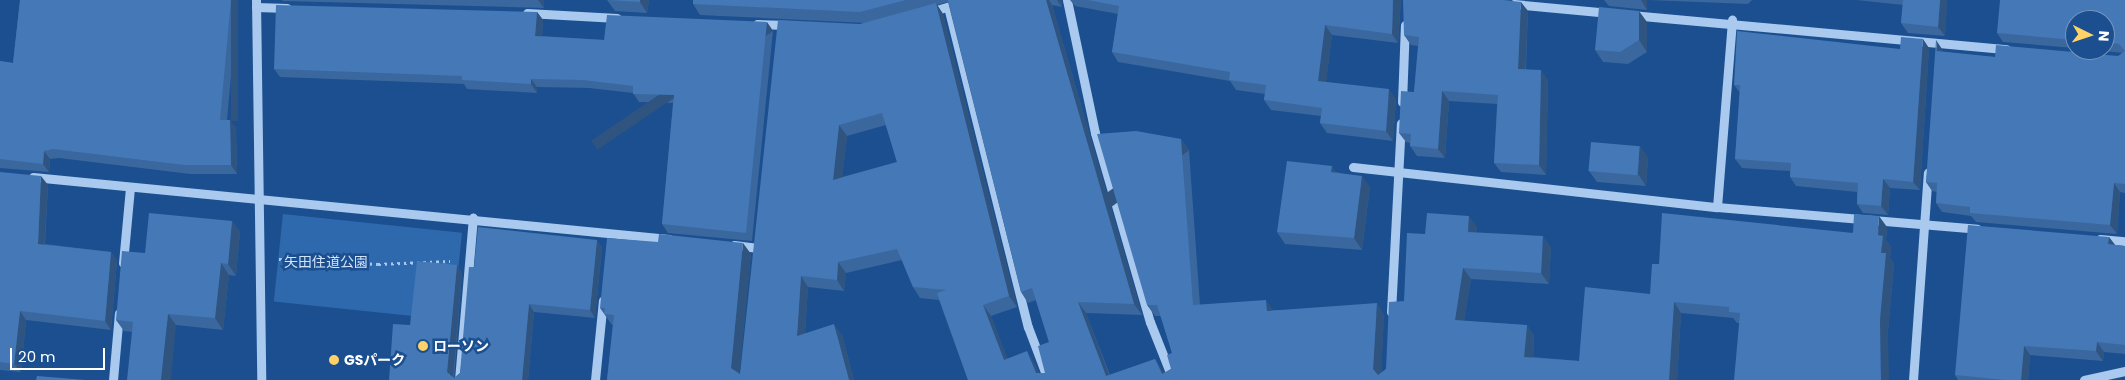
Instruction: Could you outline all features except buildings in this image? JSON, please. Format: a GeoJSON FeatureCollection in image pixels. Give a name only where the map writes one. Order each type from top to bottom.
{"type":"FeatureCollection","features":[{"type":"Feature","properties":{"kind":"street"},"geometry":{"type":"LineString","coordinates":[[921,14],[970,0]]}},
{"type":"Feature","properties":{"kind":"street"},"geometry":{"type":"LineString","coordinates":[[1067,0],[1098,143],[1150,322],[1173,380]]}},
{"type":"Feature","properties":{"kind":"street"},"geometry":{"type":"LineString","coordinates":[[261,380],[256,3],[296,8]]}},
{"type":"Feature","properties":{"kind":"street"},"geometry":{"type":"LineString","coordinates":[[1500,3],[1732,22],[1936,48],[2016,50]]}},
{"type":"Feature","properties":{"kind":"street"},"geometry":{"type":"LineString","coordinates":[[948,7],[1028,327],[1048,380]]}},
{"type":"Feature","properties":{"kind":"street"},"geometry":{"type":"LineString","coordinates":[[1390,320],[1406,10]]}},
{"type":"Feature","properties":{"kind":"street"},"geometry":{"type":"LineString","coordinates":[[516,13],[633,18]]}},
{"type":"Feature","properties":{"kind":"street"},"geometry":{"type":"LineString","coordinates":[[1717,207],[1732,22]]}},
{"type":"Feature","properties":{"kind":"street"},"geometry":{"type":"LineString","coordinates":[[741,23],[780,30],[800,26]]}},
{"type":"Feature","properties":{"kind":"street"},"geometry":{"type":"LineString","coordinates":[[1913,380],[1929,158]]}},
{"type":"Feature","properties":{"kind":"street"},"geometry":{"type":"LineString","coordinates":[[1353,166],[1717,207],[1991,230]]}},
{"type":"Feature","properties":{"kind":"street"},"geometry":{"type":"LineString","coordinates":[[19,176],[473,218],[679,240]]}},
{"type":"Feature","properties":{"kind":"street"},"geometry":{"type":"LineString","coordinates":[[122,274],[130,187]]}},
{"type":"Feature","properties":{"kind":"street"},"geometry":{"type":"LineString","coordinates":[[459,380],[473,218]]}},
{"type":"Feature","properties":{"kind":"street"},"geometry":{"type":"LineString","coordinates":[[609,242],[610,233]]}},
{"type":"Feature","properties":{"kind":"street"},"geometry":{"type":"LineString","coordinates":[[2087,238],[2125,241]]}},
{"type":"Feature","properties":{"kind":"street"},"geometry":{"type":"LineString","coordinates":[[718,244],[758,248]]}},
{"type":"Feature","properties":{"kind":"street"},"geometry":{"type":"LineString","coordinates":[[595,380],[604,292]]}},
{"type":"Feature","properties":{"kind":"street"},"geometry":{"type":"LineString","coordinates":[[112,380],[120,303]]}},
{"type":"Feature","properties":{"kind":"street"},"geometry":{"type":"LineString","coordinates":[[2084,380],[2125,371]]}},
{"type":"Feature","properties":{"kind":"path"},"geometry":{"type":"LineString","coordinates":[[278,259],[378,264],[469,261]]}},
{"type":"Feature","properties":{"kind":"green space","name":"矢田住道公園"},"geometry":{"type":"Polygon","coordinates":[[[283,214],[462,233],[453,320],[274,302],[283,214]]]}},
{"type":"Feature","properties":{"kind":"place","name":"ローソン"},"geometry":{"type":"Point","coordinates":[423,346]}},
{"type":"Feature","properties":{"kind":"place","name":"GSパーク"},"geometry":{"type":"Point","coordinates":[334,360]}}]}
